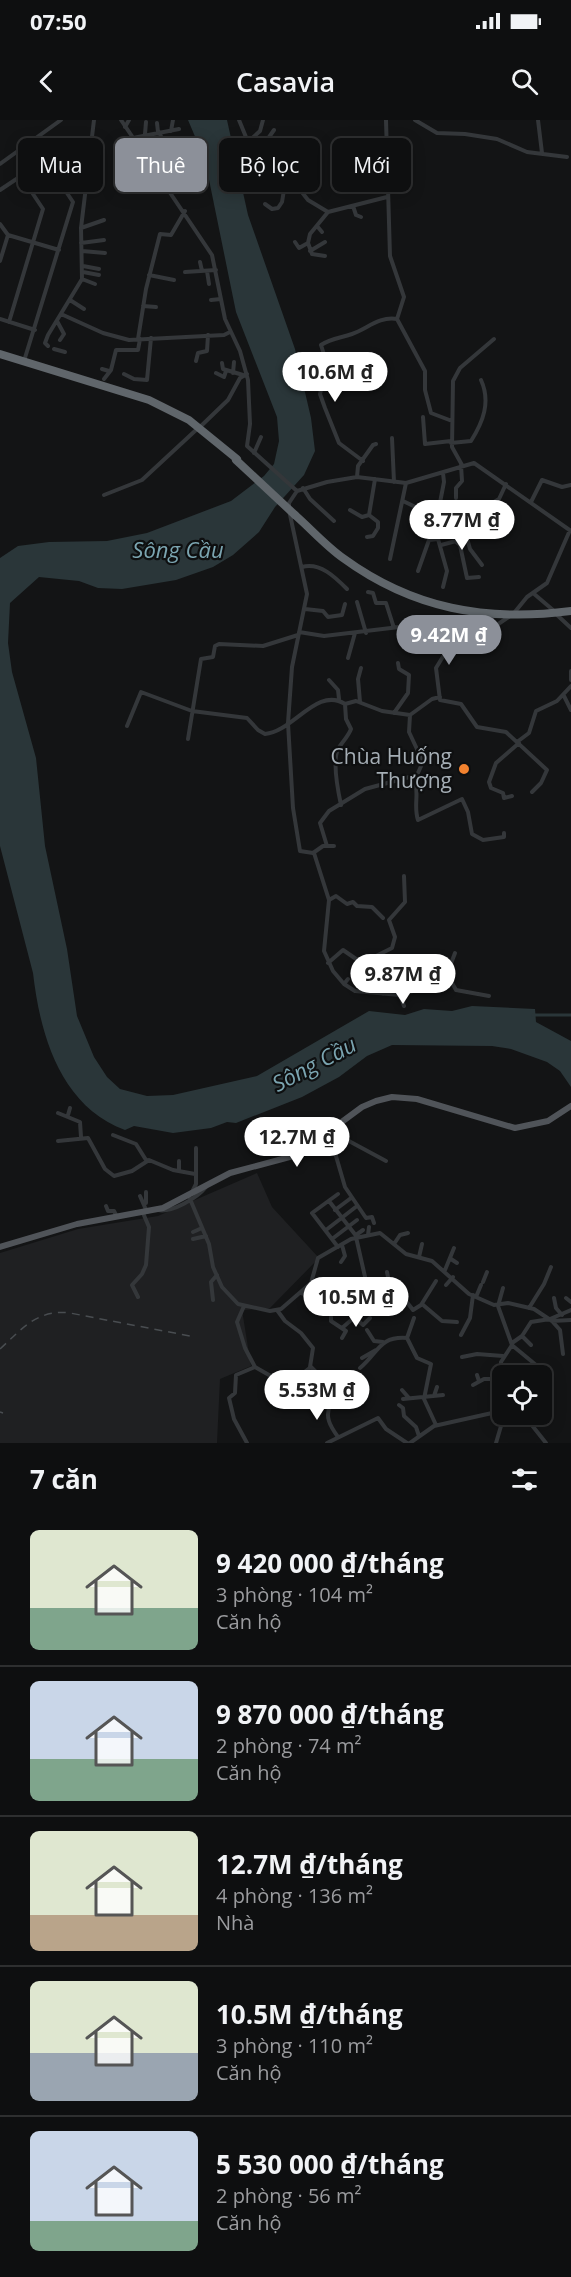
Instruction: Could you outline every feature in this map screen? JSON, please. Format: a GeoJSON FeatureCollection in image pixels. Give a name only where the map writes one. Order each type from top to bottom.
{"type":"FeatureCollection","features":[{"type":"Feature","properties":{"kind":"highway"},"geometry":{"type":"LineString","coordinates":[[0,355],[148,403],[202,432],[341,556],[375,579],[444,608],[512,615],[571,609]]}},
{"type":"Feature","properties":{"kind":"main road"},"geometry":{"type":"LineString","coordinates":[[0,1247],[66,1227],[157,1210],[190,1197],[239,1170],[297,1155],[362,1107],[392,1097],[417,1100],[515,1128],[548,1121],[571,1106]]}},
{"type":"Feature","properties":{"kind":"street"},"geometry":{"type":"LineString","coordinates":[[36,138],[61,120]]}},
{"type":"Feature","properties":{"kind":"street"},"geometry":{"type":"LineString","coordinates":[[48,346],[45,343],[47,337],[82,279],[81,228],[94,120]]}},
{"type":"Feature","properties":{"kind":"street"},"geometry":{"type":"LineString","coordinates":[[121,120],[133,138],[179,129]]}},
{"type":"Feature","properties":{"kind":"street"},"geometry":{"type":"LineString","coordinates":[[125,127],[129,120]]}},
{"type":"Feature","properties":{"kind":"street"},"geometry":{"type":"LineString","coordinates":[[171,131],[173,120]]}},
{"type":"Feature","properties":{"kind":"street"},"geometry":{"type":"LineString","coordinates":[[239,120],[246,138]]}},
{"type":"Feature","properties":{"kind":"street"},"geometry":{"type":"LineString","coordinates":[[252,138],[260,131],[263,120]]}},
{"type":"Feature","properties":{"kind":"street"},"geometry":{"type":"LineString","coordinates":[[386,120],[390,260],[404,297],[397,319],[425,371],[425,390],[431,413],[452,421]]}},
{"type":"Feature","properties":{"kind":"street"},"geometry":{"type":"LineString","coordinates":[[415,120],[437,133],[497,139],[526,151],[567,157]]}},
{"type":"Feature","properties":{"kind":"street"},"geometry":{"type":"LineString","coordinates":[[538,120],[542,153]]}},
{"type":"Feature","properties":{"kind":"street"},"geometry":{"type":"LineString","coordinates":[[145,134],[146,122]]}},
{"type":"Feature","properties":{"kind":"street"},"geometry":{"type":"LineString","coordinates":[[157,123],[161,138]]}},
{"type":"Feature","properties":{"kind":"street"},"geometry":{"type":"LineString","coordinates":[[268,138],[274,130]]}},
{"type":"Feature","properties":{"kind":"street"},"geometry":{"type":"LineString","coordinates":[[0,164],[18,151]]}},
{"type":"Feature","properties":{"kind":"street"},"geometry":{"type":"LineString","coordinates":[[0,190],[18,178]]}},
{"type":"Feature","properties":{"kind":"street"},"geometry":{"type":"LineString","coordinates":[[9,322],[43,209],[32,192]]}},
{"type":"Feature","properties":{"kind":"street"},"geometry":{"type":"LineString","coordinates":[[23,363],[73,202],[66,192]]}},
{"type":"Feature","properties":{"kind":"street"},"geometry":{"type":"LineString","coordinates":[[171,192],[211,252],[230,333],[240,351],[245,374],[250,424],[247,444],[296,491]]}},
{"type":"Feature","properties":{"kind":"street"},"geometry":{"type":"LineString","coordinates":[[265,204],[274,209],[281,204],[283,192]]}},
{"type":"Feature","properties":{"kind":"street"},"geometry":{"type":"LineString","coordinates":[[302,192],[308,200],[328,212]]}},
{"type":"Feature","properties":{"kind":"street"},"geometry":{"type":"LineString","coordinates":[[325,256],[314,255],[308,243],[310,234],[328,212],[387,197]]}},
{"type":"Feature","properties":{"kind":"street"},"geometry":{"type":"LineString","coordinates":[[353,206],[356,215],[361,217]]}},
{"type":"Feature","properties":{"kind":"street"},"geometry":{"type":"LineString","coordinates":[[104,379],[116,350],[138,350],[142,306],[160,234],[171,235],[185,212]]}},
{"type":"Feature","properties":{"kind":"street"},"geometry":{"type":"LineString","coordinates":[[81,228],[104,220]]}},
{"type":"Feature","properties":{"kind":"street"},"geometry":{"type":"LineString","coordinates":[[0,224],[8,234],[59,250]]}},
{"type":"Feature","properties":{"kind":"street"},"geometry":{"type":"LineString","coordinates":[[316,226],[322,232]]}},
{"type":"Feature","properties":{"kind":"street"},"geometry":{"type":"LineString","coordinates":[[0,261],[8,234]]}},
{"type":"Feature","properties":{"kind":"street"},"geometry":{"type":"LineString","coordinates":[[81,243],[104,240]]}},
{"type":"Feature","properties":{"kind":"street"},"geometry":{"type":"LineString","coordinates":[[295,242],[299,248],[308,243]]}},
{"type":"Feature","properties":{"kind":"street"},"geometry":{"type":"LineString","coordinates":[[310,251],[325,242]]}},
{"type":"Feature","properties":{"kind":"street"},"geometry":{"type":"LineString","coordinates":[[82,251],[105,253]]}},
{"type":"Feature","properties":{"kind":"street"},"geometry":{"type":"LineString","coordinates":[[200,262],[209,284]]}},
{"type":"Feature","properties":{"kind":"street"},"geometry":{"type":"LineString","coordinates":[[83,269],[99,269]]}},
{"type":"Feature","properties":{"kind":"street"},"geometry":{"type":"LineString","coordinates":[[83,269],[99,275]]}},
{"type":"Feature","properties":{"kind":"street"},"geometry":{"type":"LineString","coordinates":[[185,272],[216,270]]}},
{"type":"Feature","properties":{"kind":"street"},"geometry":{"type":"LineString","coordinates":[[149,275],[174,280]]}},
{"type":"Feature","properties":{"kind":"street"},"geometry":{"type":"LineString","coordinates":[[82,279],[95,284]]}},
{"type":"Feature","properties":{"kind":"street"},"geometry":{"type":"LineString","coordinates":[[211,300],[221,299]]}},
{"type":"Feature","properties":{"kind":"street"},"geometry":{"type":"LineString","coordinates":[[70,300],[84,309]]}},
{"type":"Feature","properties":{"kind":"street"},"geometry":{"type":"LineString","coordinates":[[142,306],[156,307]]}},
{"type":"Feature","properties":{"kind":"street"},"geometry":{"type":"LineString","coordinates":[[61,314],[105,334],[139,339],[230,333]]}},
{"type":"Feature","properties":{"kind":"street"},"geometry":{"type":"LineString","coordinates":[[0,319],[34,330]]}},
{"type":"Feature","properties":{"kind":"street"},"geometry":{"type":"LineString","coordinates":[[363,461],[339,443],[325,408],[320,394],[327,364],[321,345],[380,321],[397,319]]}},
{"type":"Feature","properties":{"kind":"street"},"geometry":{"type":"LineString","coordinates":[[57,321],[64,333],[60,340]]}},
{"type":"Feature","properties":{"kind":"street"},"geometry":{"type":"LineString","coordinates":[[196,360],[198,353],[206,352],[208,335]]}},
{"type":"Feature","properties":{"kind":"street"},"geometry":{"type":"LineString","coordinates":[[124,374],[134,379],[147,380],[151,338]]}},
{"type":"Feature","properties":{"kind":"street"},"geometry":{"type":"LineString","coordinates":[[456,498],[456,488],[462,481],[461,465],[451,442],[453,380],[460,368],[495,339]]}},
{"type":"Feature","properties":{"kind":"street"},"geometry":{"type":"LineString","coordinates":[[54,349],[65,352]]}},
{"type":"Feature","properties":{"kind":"street"},"geometry":{"type":"LineString","coordinates":[[233,373],[234,362]]}},
{"type":"Feature","properties":{"kind":"street"},"geometry":{"type":"LineString","coordinates":[[222,363],[222,368],[226,371],[245,374]]}},
{"type":"Feature","properties":{"kind":"street"},"geometry":{"type":"LineString","coordinates":[[102,369],[109,371]]}},
{"type":"Feature","properties":{"kind":"street"},"geometry":{"type":"LineString","coordinates":[[216,373],[224,377],[226,371]]}},
{"type":"Feature","properties":{"kind":"street"},"geometry":{"type":"LineString","coordinates":[[201,426],[230,397],[245,374]]}},
{"type":"Feature","properties":{"kind":"street"},"geometry":{"type":"LineString","coordinates":[[423,417],[425,444],[471,441],[484,415],[486,393],[481,380]]}},
{"type":"Feature","properties":{"kind":"street"},"geometry":{"type":"LineString","coordinates":[[104,495],[142,480],[196,430]]}},
{"type":"Feature","properties":{"kind":"street"},"geometry":{"type":"LineString","coordinates":[[254,453],[261,437]]}},
{"type":"Feature","properties":{"kind":"street"},"geometry":{"type":"LineString","coordinates":[[392,438],[394,482]]}},
{"type":"Feature","properties":{"kind":"street"},"geometry":{"type":"LineString","coordinates":[[357,477],[357,468],[372,446],[376,444]]}},
{"type":"Feature","properties":{"kind":"street"},"geometry":{"type":"LineString","coordinates":[[188,739],[201,659],[213,657],[217,645],[262,646],[298,633],[324,636],[366,633],[416,625],[449,636],[485,631],[512,615],[548,580],[571,530],[477,464],[461,465],[443,473],[406,483],[357,477],[296,491],[289,510],[306,588],[305,609],[298,633],[291,678],[288,723],[294,812],[300,850],[314,853],[327,846],[334,846]]}},
{"type":"Feature","properties":{"kind":"street"},"geometry":{"type":"LineString","coordinates":[[443,473],[444,482],[437,514],[441,527],[438,539],[447,571],[443,587]]}},
{"type":"Feature","properties":{"kind":"street"},"geometry":{"type":"LineString","coordinates":[[369,515],[375,479]]}},
{"type":"Feature","properties":{"kind":"street"},"geometry":{"type":"LineString","coordinates":[[531,502],[542,480],[562,487],[571,485]]}},
{"type":"Feature","properties":{"kind":"street"},"geometry":{"type":"LineString","coordinates":[[390,559],[406,483]]}},
{"type":"Feature","properties":{"kind":"street"},"geometry":{"type":"LineString","coordinates":[[441,545],[471,537],[470,526],[486,518],[489,505],[499,499],[506,484]]}},
{"type":"Feature","properties":{"kind":"street"},"geometry":{"type":"LineString","coordinates":[[303,488],[310,499],[334,521]]}},
{"type":"Feature","properties":{"kind":"street"},"geometry":{"type":"LineString","coordinates":[[403,501],[437,514]]}},
{"type":"Feature","properties":{"kind":"street"},"geometry":{"type":"LineString","coordinates":[[350,510],[362,518],[369,515]]}},
{"type":"Feature","properties":{"kind":"street"},"geometry":{"type":"LineString","coordinates":[[367,537],[373,536],[379,527],[378,522],[369,515]]}},
{"type":"Feature","properties":{"kind":"street"},"geometry":{"type":"LineString","coordinates":[[467,538],[472,552],[482,565]]}},
{"type":"Feature","properties":{"kind":"street"},"geometry":{"type":"LineString","coordinates":[[418,571],[429,540],[438,539]]}},
{"type":"Feature","properties":{"kind":"street"},"geometry":{"type":"LineString","coordinates":[[456,542],[460,545],[467,578],[479,578]]}},
{"type":"Feature","properties":{"kind":"street"},"geometry":{"type":"LineString","coordinates":[[302,567],[310,566],[330,573],[347,589]]}},
{"type":"Feature","properties":{"kind":"street"},"geometry":{"type":"LineString","coordinates":[[368,592],[373,593],[376,603],[386,603],[394,628]]}},
{"type":"Feature","properties":{"kind":"street"},"geometry":{"type":"LineString","coordinates":[[533,593],[571,628]]}},
{"type":"Feature","properties":{"kind":"street"},"geometry":{"type":"LineString","coordinates":[[357,602],[366,633]]}},
{"type":"Feature","properties":{"kind":"street"},"geometry":{"type":"LineString","coordinates":[[305,609],[323,611],[328,617],[342,615],[345,604]]}},
{"type":"Feature","properties":{"kind":"street"},"geometry":{"type":"LineString","coordinates":[[348,658],[355,633]]}},
{"type":"Feature","properties":{"kind":"street"},"geometry":{"type":"LineString","coordinates":[[449,636],[447,650],[436,668],[440,697],[443,702],[461,704],[477,727],[487,731],[505,732],[547,770],[541,783],[532,792]]}},
{"type":"Feature","properties":{"kind":"street"},"geometry":{"type":"LineString","coordinates":[[394,713],[409,691],[409,675],[399,669],[398,663]]}},
{"type":"Feature","properties":{"kind":"street"},"geometry":{"type":"LineString","coordinates":[[360,702],[358,679],[361,668]]}},
{"type":"Feature","properties":{"kind":"street"},"geometry":{"type":"LineString","coordinates":[[571,671],[571,680]]}},
{"type":"Feature","properties":{"kind":"street"},"geometry":{"type":"LineString","coordinates":[[329,680],[338,690],[339,699],[345,704],[360,702],[394,713],[410,715],[432,699],[440,697]]}},
{"type":"Feature","properties":{"kind":"street"},"geometry":{"type":"LineString","coordinates":[[512,796],[505,798],[503,793],[491,788],[489,782],[497,761],[529,733],[536,711],[564,696],[571,686]]}},
{"type":"Feature","properties":{"kind":"street"},"geometry":{"type":"LineString","coordinates":[[127,726],[141,692],[192,711],[247,718],[265,734],[288,723],[317,704],[339,699]]}},
{"type":"Feature","properties":{"kind":"street"},"geometry":{"type":"LineString","coordinates":[[564,696],[571,710]]}},
{"type":"Feature","properties":{"kind":"street"},"geometry":{"type":"LineString","coordinates":[[341,805],[336,789],[338,770],[335,760],[340,747],[351,731],[345,717],[345,704]]}},
{"type":"Feature","properties":{"kind":"street"},"geometry":{"type":"LineString","coordinates":[[327,846],[320,828],[321,820],[329,811],[366,789],[414,777],[423,762],[409,732],[410,715]]}},
{"type":"Feature","properties":{"kind":"street"},"geometry":{"type":"LineString","coordinates":[[414,777],[418,791],[417,819],[420,820],[449,802],[463,799],[472,834],[483,840],[504,837],[504,833]]}},
{"type":"Feature","properties":{"kind":"street"},"geometry":{"type":"LineString","coordinates":[[314,853],[329,900],[324,947],[328,963],[344,984],[355,991],[400,995],[419,989],[447,974],[455,953]]}},
{"type":"Feature","properties":{"kind":"street"},"geometry":{"type":"LineString","coordinates":[[328,963],[343,950],[357,961],[373,957],[392,948],[395,937],[389,919],[405,902],[404,876]]}},
{"type":"Feature","properties":{"kind":"street"},"geometry":{"type":"LineString","coordinates":[[329,900],[336,896],[347,904],[353,902],[357,906],[372,907],[383,918]]}},
{"type":"Feature","properties":{"kind":"street"},"geometry":{"type":"LineString","coordinates":[[373,957],[378,980],[385,988]]}},
{"type":"Feature","properties":{"kind":"street"},"geometry":{"type":"LineString","coordinates":[[382,994],[395,970]]}},
{"type":"Feature","properties":{"kind":"street"},"geometry":{"type":"LineString","coordinates":[[447,974],[456,990],[489,996]]}},
{"type":"Feature","properties":{"kind":"street"},"geometry":{"type":"LineString","coordinates":[[344,984],[348,979]]}},
{"type":"Feature","properties":{"kind":"street"},"geometry":{"type":"LineString","coordinates":[[400,995],[404,1006]]}},
{"type":"Feature","properties":{"kind":"street"},"geometry":{"type":"LineString","coordinates":[[68,1115],[70,1108]]}},
{"type":"Feature","properties":{"kind":"street"},"geometry":{"type":"LineString","coordinates":[[58,1113],[68,1115],[81,1123],[81,1137]]}},
{"type":"Feature","properties":{"kind":"street"},"geometry":{"type":"LineString","coordinates":[[344,1120],[332,1135],[331,1141],[351,1198],[366,1218],[372,1218],[375,1223]]}},
{"type":"Feature","properties":{"kind":"street"},"geometry":{"type":"LineString","coordinates":[[331,1141],[341,1133],[347,1140],[386,1161]]}},
{"type":"Feature","properties":{"kind":"street"},"geometry":{"type":"LineString","coordinates":[[113,1135],[134,1142],[146,1160],[195,1174]]}},
{"type":"Feature","properties":{"kind":"street"},"geometry":{"type":"LineString","coordinates":[[58,1141],[81,1137],[89,1139],[105,1169],[114,1176],[132,1170],[146,1160]]}},
{"type":"Feature","properties":{"kind":"street"},"geometry":{"type":"LineString","coordinates":[[196,1148],[196,1184],[190,1197],[206,1236],[217,1275],[235,1302],[244,1306],[277,1310],[285,1321],[301,1333],[313,1348],[310,1367],[298,1377],[283,1383],[255,1367],[243,1344],[238,1325],[238,1319],[244,1306]]}},
{"type":"Feature","properties":{"kind":"street"},"geometry":{"type":"LineString","coordinates":[[179,1161],[179,1171]]}},
{"type":"Feature","properties":{"kind":"street"},"geometry":{"type":"LineString","coordinates":[[138,1297],[132,1285],[135,1279],[142,1274],[146,1265],[149,1227],[145,1213],[146,1192]]}},
{"type":"Feature","properties":{"kind":"street"},"geometry":{"type":"LineString","coordinates":[[338,1194],[312,1212],[340,1246],[345,1256],[341,1262]]}},
{"type":"Feature","properties":{"kind":"street"},"geometry":{"type":"LineString","coordinates":[[140,1196],[146,1204]]}},
{"type":"Feature","properties":{"kind":"street"},"geometry":{"type":"LineString","coordinates":[[335,1210],[351,1198]]}},
{"type":"Feature","properties":{"kind":"street"},"geometry":{"type":"LineString","coordinates":[[329,1201],[356,1236],[368,1290],[354,1317],[342,1328]]}},
{"type":"Feature","properties":{"kind":"street"},"geometry":{"type":"LineString","coordinates":[[106,1206],[108,1210],[115,1211],[117,1218]]}},
{"type":"Feature","properties":{"kind":"street"},"geometry":{"type":"LineString","coordinates":[[326,1230],[357,1206]]}},
{"type":"Feature","properties":{"kind":"street"},"geometry":{"type":"LineString","coordinates":[[332,1239],[357,1220]]}},
{"type":"Feature","properties":{"kind":"street"},"geometry":{"type":"LineString","coordinates":[[368,1235],[369,1227]]}},
{"type":"Feature","properties":{"kind":"street"},"geometry":{"type":"LineString","coordinates":[[194,1232],[202,1228]]}},
{"type":"Feature","properties":{"kind":"street"},"geometry":{"type":"LineString","coordinates":[[277,1310],[313,1280],[317,1260],[363,1230]]}},
{"type":"Feature","properties":{"kind":"street"},"geometry":{"type":"LineString","coordinates":[[394,1244],[400,1234],[408,1233]]}},
{"type":"Feature","properties":{"kind":"street"},"geometry":{"type":"LineString","coordinates":[[356,1236],[383,1234],[406,1254],[429,1259],[474,1296],[498,1306],[508,1304],[529,1308],[551,1320],[560,1330],[563,1354]]}},
{"type":"Feature","properties":{"kind":"street"},"geometry":{"type":"LineString","coordinates":[[194,1239],[206,1236]]}},
{"type":"Feature","properties":{"kind":"street"},"geometry":{"type":"LineString","coordinates":[[418,1257],[422,1244]]}},
{"type":"Feature","properties":{"kind":"street"},"geometry":{"type":"LineString","coordinates":[[445,1270],[454,1248]]}},
{"type":"Feature","properties":{"kind":"street"},"geometry":{"type":"LineString","coordinates":[[451,1258],[457,1263]]}},
{"type":"Feature","properties":{"kind":"street"},"geometry":{"type":"LineString","coordinates":[[529,1308],[544,1284],[551,1267]]}},
{"type":"Feature","properties":{"kind":"street"},"geometry":{"type":"LineString","coordinates":[[375,1291],[377,1285],[389,1282],[387,1272]]}},
{"type":"Feature","properties":{"kind":"street"},"geometry":{"type":"LineString","coordinates":[[461,1335],[470,1318],[474,1296],[487,1272]]}},
{"type":"Feature","properties":{"kind":"street"},"geometry":{"type":"LineString","coordinates":[[213,1300],[211,1282],[217,1275]]}},
{"type":"Feature","properties":{"kind":"street"},"geometry":{"type":"LineString","coordinates":[[446,1285],[453,1277]]}},
{"type":"Feature","properties":{"kind":"street"},"geometry":{"type":"LineString","coordinates":[[368,1290],[386,1292],[387,1298],[406,1301],[413,1310],[422,1304],[436,1281]]}},
{"type":"Feature","properties":{"kind":"street"},"geometry":{"type":"LineString","coordinates":[[349,1287],[362,1309],[367,1310]]}},
{"type":"Feature","properties":{"kind":"street"},"geometry":{"type":"LineString","coordinates":[[503,1288],[498,1306],[512,1344],[535,1365]]}},
{"type":"Feature","properties":{"kind":"street"},"geometry":{"type":"LineString","coordinates":[[300,1293],[320,1299]]}},
{"type":"Feature","properties":{"kind":"street"},"geometry":{"type":"LineString","coordinates":[[566,1298],[571,1302]]}},
{"type":"Feature","properties":{"kind":"street"},"geometry":{"type":"LineString","coordinates":[[554,1299],[556,1308],[562,1315]]}},
{"type":"Feature","properties":{"kind":"street"},"geometry":{"type":"LineString","coordinates":[[422,1304],[442,1322],[457,1322]]}},
{"type":"Feature","properties":{"kind":"street"},"geometry":{"type":"LineString","coordinates":[[551,1320],[571,1310]]}},
{"type":"Feature","properties":{"kind":"street"},"geometry":{"type":"LineString","coordinates":[[281,1314],[289,1317]]}},
{"type":"Feature","properties":{"kind":"street"},"geometry":{"type":"LineString","coordinates":[[331,1317],[331,1321],[346,1333],[342,1338]]}},
{"type":"Feature","properties":{"kind":"street"},"geometry":{"type":"LineString","coordinates":[[354,1317],[363,1325],[370,1318]]}},
{"type":"Feature","properties":{"kind":"street"},"geometry":{"type":"LineString","coordinates":[[414,1318],[407,1338],[418,1359],[432,1365],[424,1401],[436,1425]]}},
{"type":"Feature","properties":{"kind":"street"},"geometry":{"type":"LineString","coordinates":[[502,1365],[503,1356],[522,1336],[531,1322],[571,1320]]}},
{"type":"Feature","properties":{"kind":"street"},"geometry":{"type":"LineString","coordinates":[[367,1330],[374,1341],[384,1342]]}},
{"type":"Feature","properties":{"kind":"street"},"geometry":{"type":"LineString","coordinates":[[522,1336],[531,1345]]}},
{"type":"Feature","properties":{"kind":"street"},"geometry":{"type":"LineString","coordinates":[[360,1368],[384,1342],[407,1338]]}},
{"type":"Feature","properties":{"kind":"street"},"geometry":{"type":"LineString","coordinates":[[362,1358],[376,1350]]}},
{"type":"Feature","properties":{"kind":"street"},"geometry":{"type":"LineString","coordinates":[[462,1357],[477,1354],[503,1356]]}},
{"type":"Feature","properties":{"kind":"street"},"geometry":{"type":"LineString","coordinates":[[247,1443],[234,1419],[230,1397],[236,1393],[236,1375],[255,1367]]}},
{"type":"Feature","properties":{"kind":"street"},"geometry":{"type":"LineString","coordinates":[[310,1367],[324,1380],[323,1392],[333,1404],[328,1422],[338,1437]]}},
{"type":"Feature","properties":{"kind":"street"},"geometry":{"type":"LineString","coordinates":[[477,1375],[479,1381]]}},
{"type":"Feature","properties":{"kind":"street"},"geometry":{"type":"LineString","coordinates":[[473,1384],[492,1379]]}},
{"type":"Feature","properties":{"kind":"street"},"geometry":{"type":"LineString","coordinates":[[434,1396],[437,1386]]}},
{"type":"Feature","properties":{"kind":"street"},"geometry":{"type":"LineString","coordinates":[[402,1390],[409,1398]]}},
{"type":"Feature","properties":{"kind":"street"},"geometry":{"type":"LineString","coordinates":[[403,1399],[443,1395]]}},
{"type":"Feature","properties":{"kind":"street"},"geometry":{"type":"LineString","coordinates":[[399,1405],[403,1408],[403,1415],[416,1427],[419,1436]]}},
{"type":"Feature","properties":{"kind":"street"},"geometry":{"type":"LineString","coordinates":[[327,1443],[378,1418],[386,1429],[409,1443],[436,1425],[492,1413]]}},
{"type":"Feature","properties":{"kind":"street"},"geometry":{"type":"LineString","coordinates":[[496,1443],[499,1425]]}},
{"type":"Feature","properties":{"kind":"street"},"geometry":{"type":"LineString","coordinates":[[532,1425],[546,1443]]}},
{"type":"Feature","properties":{"kind":"shaded area"},"geometry":{"type":"Polygon","coordinates":[[[257,1173],[272,1207],[319,1258],[270,1308],[242,1310],[251,1366],[220,1379],[217,1443],[0,1443],[0,1253],[78,1229],[158,1216],[257,1173]]]}},
{"type":"Feature","properties":{"kind":"water","name":"Sông Cầu"},"geometry":{"type":"Polygon","coordinates":[[[188,120],[227,120],[231,138],[219,138],[219,192],[243,192],[248,215],[295,349],[311,418],[315,451],[304,475],[275,507],[259,532],[233,555],[213,567],[176,580],[122,589],[98,588],[79,581],[39,577],[10,603],[8,643],[12,672],[36,758],[45,846],[67,949],[77,1016],[94,1057],[107,1077],[120,1089],[147,1096],[173,1095],[257,1076],[369,1011],[405,1015],[424,1009],[452,1011],[472,1006],[535,1009],[536,1022],[571,1041],[571,1087],[560,1071],[547,1062],[511,1049],[492,1046],[392,1045],[367,1056],[339,1077],[302,1097],[236,1123],[227,1122],[211,1128],[173,1133],[134,1126],[125,1130],[103,1119],[84,1104],[69,1086],[48,1043],[41,1020],[33,973],[0,846],[0,558],[18,546],[49,542],[107,541],[147,533],[231,501],[264,476],[274,464],[279,441],[277,417],[236,312],[207,170],[207,138],[196,138],[188,120]]]}},
{"type":"Feature","properties":{"kind":"waterway"},"geometry":{"type":"LineString","coordinates":[[533,1015],[571,1015]]}},
{"type":"Feature","properties":{"kind":"railway"},"geometry":{"type":"LineString","coordinates":[[0,1349],[39,1317],[58,1313],[70,1313],[195,1337]]}},
{"type":"Feature","properties":{"kind":"place","name":"Chùa Huống Thượng"},"geometry":{"type":"Point","coordinates":[464,769]}}]}
